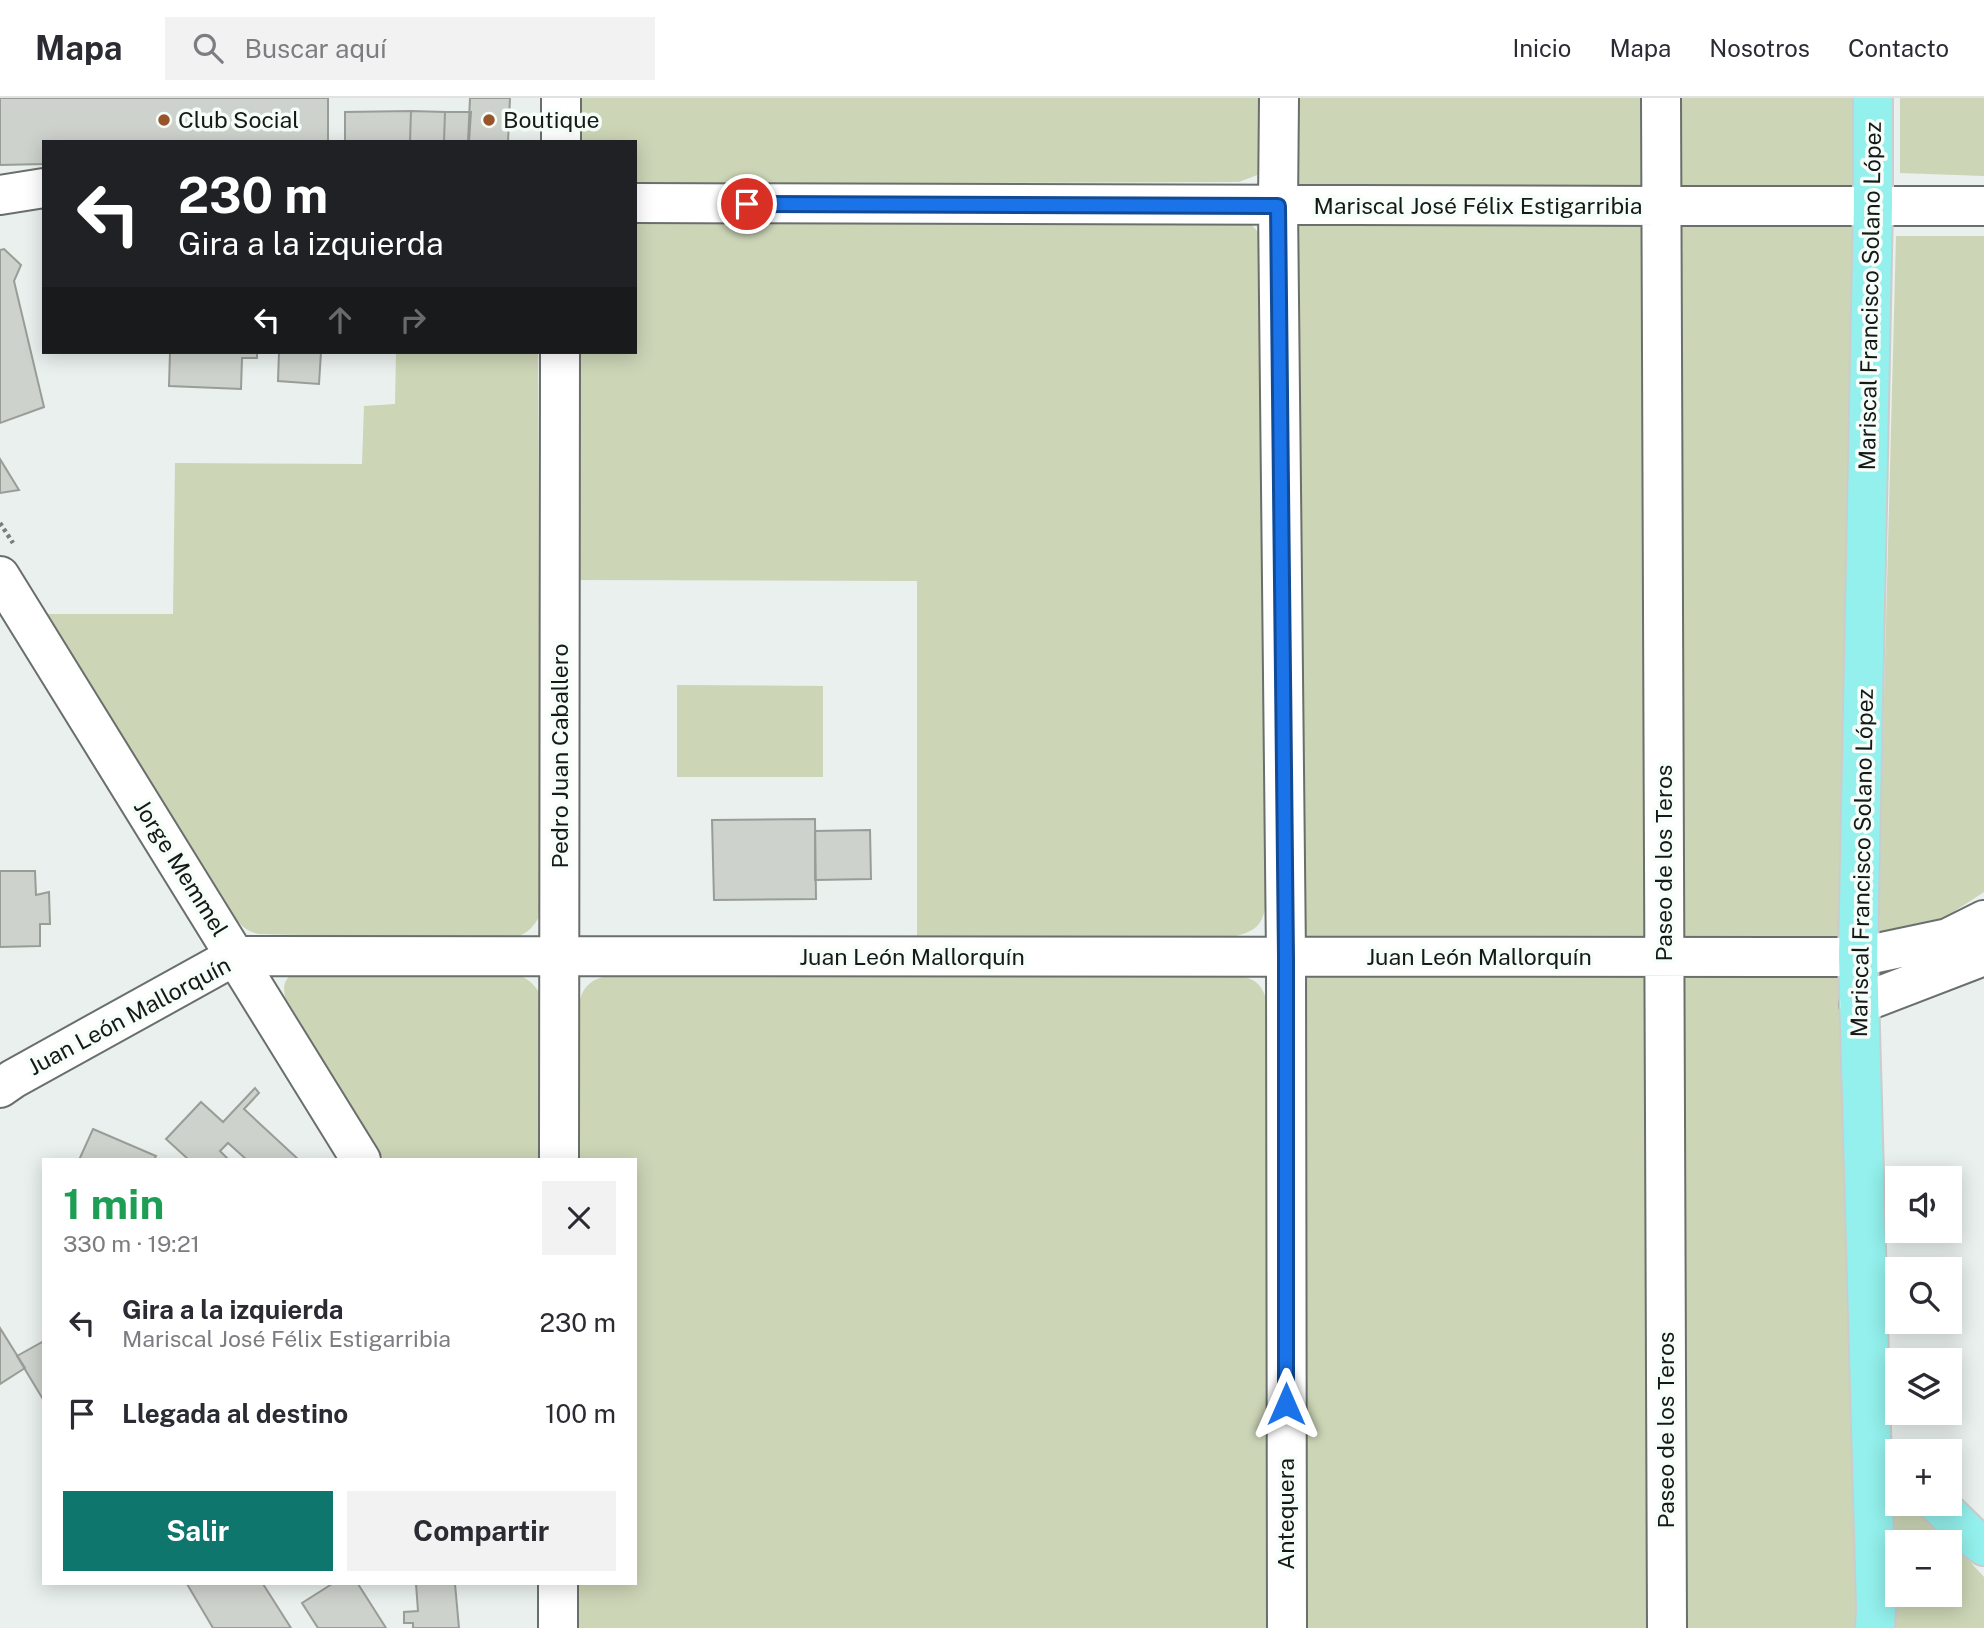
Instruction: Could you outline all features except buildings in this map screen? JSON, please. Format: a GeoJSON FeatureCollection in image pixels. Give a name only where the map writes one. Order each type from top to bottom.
{"type":"FeatureCollection","features":[{"type":"Feature","properties":{"kind":"main road","name":"Mariscal Francisco Solano López"},"geometry":{"type":"LineString","coordinates":[[1871,1622],[1869,1397],[1858,957],[1873,98]]}},
{"type":"Feature","properties":{"kind":"main road"},"geometry":{"type":"LineString","coordinates":[[1869,1397],[1893,1439]]}},
{"type":"Feature","properties":{"kind":"main road"},"geometry":{"type":"LineString","coordinates":[[1950,1516],[1984,1546]]}},
{"type":"Feature","properties":{"kind":"street"},"geometry":{"type":"LineString","coordinates":[[561,98],[561,140]]}},
{"type":"Feature","properties":{"kind":"street","name":"Antequera"},"geometry":{"type":"LineString","coordinates":[[1279,98],[1286,957],[1287,1628]]}},
{"type":"Feature","properties":{"kind":"street","name":"Paseo de los Teros"},"geometry":{"type":"LineString","coordinates":[[1661,98],[1667,1628]]}},
{"type":"Feature","properties":{"kind":"street"},"geometry":{"type":"LineString","coordinates":[[0,195],[42,188]]}},
{"type":"Feature","properties":{"kind":"street","name":"Mariscal José Félix Estigarribia"},"geometry":{"type":"LineString","coordinates":[[637,203],[1984,206]]}},
{"type":"Feature","properties":{"kind":"street","name":"Pedro Juan Caballero"},"geometry":{"type":"LineString","coordinates":[[559,1158],[560,354]]}},
{"type":"Feature","properties":{"kind":"street","name":"Jorge Memmel"},"geometry":{"type":"LineString","coordinates":[[7,561],[236,956],[360,1158]]}},
{"type":"Feature","properties":{"kind":"street","name":"Juan León Mallorquín"},"geometry":{"type":"LineString","coordinates":[[0,1088],[236,956],[1858,957],[1948,938],[1984,920]]}},
{"type":"Feature","properties":{"kind":"street"},"geometry":{"type":"LineString","coordinates":[[1859,1004],[1984,956]]}},
{"type":"Feature","properties":{"kind":"street"},"geometry":{"type":"LineString","coordinates":[[558,1585],[558,1628]]}},
{"type":"Feature","properties":{"kind":"path"},"geometry":{"type":"LineString","coordinates":[[0,523],[7,561]]}},
{"type":"Feature","properties":{"kind":"green space"},"geometry":{"type":"Polygon","coordinates":[[[578,98],[1268,98],[1260,174],[1239,182],[637,184],[637,140],[578,140],[578,98]]]}},
{"type":"Feature","properties":{"kind":"green space"},"geometry":{"type":"Polygon","coordinates":[[[1278,98],[1873,98],[1862,1628],[1287,1628],[1278,98]]]}},
{"type":"Feature","properties":{"kind":"green space"},"geometry":{"type":"Polygon","coordinates":[[[1900,98],[1984,98],[1984,176],[1900,173],[1900,98]]]}},
{"type":"Feature","properties":{"kind":"green space"},"geometry":{"type":"Polygon","coordinates":[[[637,217],[1245,220],[1260,235],[1264,248],[1266,905],[1257,926],[1249,932],[1236,936],[917,937],[917,581],[575,580],[575,354],[637,354],[637,217]]]}},
{"type":"Feature","properties":{"kind":"green space"},"geometry":{"type":"Polygon","coordinates":[[[1896,236],[1984,236],[1984,892],[1941,920],[1878,933],[1896,236]]]}},
{"type":"Feature","properties":{"kind":"green space"},"geometry":{"type":"Polygon","coordinates":[[[396,354],[538,354],[540,915],[526,932],[505,940],[259,934],[246,929],[235,918],[44,614],[173,614],[175,463],[362,464],[364,406],[395,404],[396,354]]]}},
{"type":"Feature","properties":{"kind":"green space"},"geometry":{"type":"Polygon","coordinates":[[[677,685],[823,686],[823,777],[677,777],[677,685]]]}},
{"type":"Feature","properties":{"kind":"green space"},"geometry":{"type":"Polygon","coordinates":[[[293,973],[519,975],[528,980],[543,1001],[545,1158],[383,1158],[285,997],[288,978],[293,973]]]}},
{"type":"Feature","properties":{"kind":"green space"},"geometry":{"type":"Polygon","coordinates":[[[616,974],[1237,976],[1258,984],[1268,1005],[1269,1628],[579,1628],[579,1585],[637,1585],[637,1158],[579,1158],[579,1005],[587,986],[602,977],[616,974]]]}},
{"type":"Feature","properties":{"kind":"green space"},"geometry":{"type":"Polygon","coordinates":[[[1893,1516],[1928,1516],[1941,1530],[1893,1530],[1893,1516]]]}},
{"type":"Feature","properties":{"kind":"green space"},"geometry":{"type":"Polygon","coordinates":[[[1962,1553],[1984,1577],[1984,1628],[1893,1628],[1893,1607],[1962,1607],[1962,1553]]]}},
{"type":"Feature","properties":{"kind":"place","name":"Club Social"},"geometry":{"type":"Point","coordinates":[164,120]}},
{"type":"Feature","properties":{"kind":"place","name":"Boutique"},"geometry":{"type":"Point","coordinates":[489,120]}},
{"type":"Feature","properties":{"kind":"route"},"geometry":{"type":"LineString","coordinates":[[747,204],[1278,206],[1286,957],[1286,1404]]}}]}
